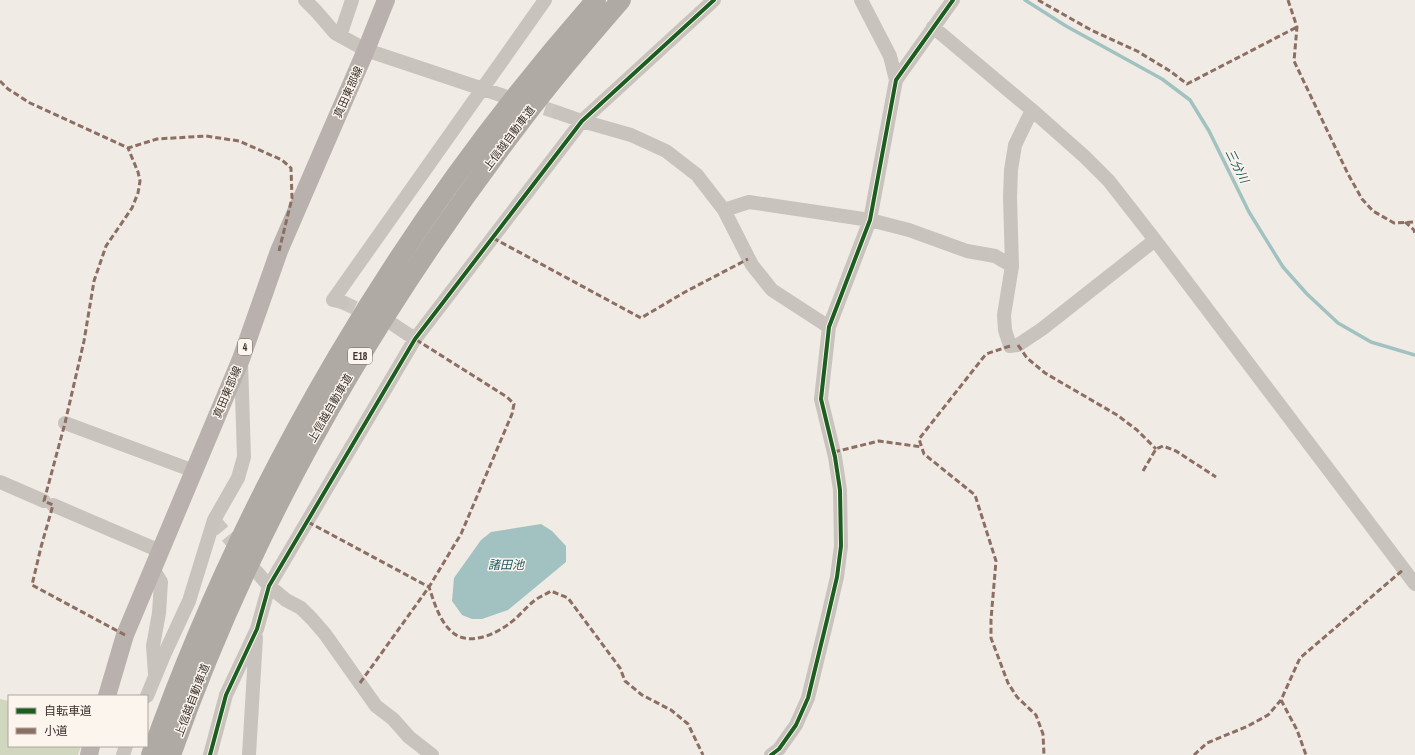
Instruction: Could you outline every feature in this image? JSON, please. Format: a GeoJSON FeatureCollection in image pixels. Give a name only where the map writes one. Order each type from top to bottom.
{"type":"FeatureCollection","features":[{"type":"Feature","properties":{"kind":"highway","name":"上信越自動車道"},"geometry":{"type":"LineString","coordinates":[[151,755],[186,664],[249,523],[284,453],[366,310],[411,240],[509,104],[559,42],[596,0]]}},
{"type":"Feature","properties":{"kind":"highway","name":"上信越自動車道"},"geometry":{"type":"LineString","coordinates":[[172,755],[204,668],[259,542],[301,460],[340,390],[426,251],[475,183],[525,115],[622,0]]}},
{"type":"Feature","properties":{"kind":"main road","name":"真田東部線"},"geometry":{"type":"LineString","coordinates":[[107,695],[125,635],[241,359],[279,251],[366,50],[386,0]]}},
{"type":"Feature","properties":{"kind":"street"},"geometry":{"type":"LineString","coordinates":[[305,0],[335,34],[366,50],[504,96]]}},
{"type":"Feature","properties":{"kind":"street"},"geometry":{"type":"LineString","coordinates":[[340,36],[352,0]]}},
{"type":"Feature","properties":{"kind":"street"},"geometry":{"type":"LineString","coordinates":[[342,302],[333,300],[545,0]]}},
{"type":"Feature","properties":{"kind":"street"},"geometry":{"type":"LineString","coordinates":[[210,755],[226,695],[257,629],[269,586],[415,339],[582,122],[714,0]]}},
{"type":"Feature","properties":{"kind":"street"},"geometry":{"type":"LineString","coordinates":[[861,0],[890,56],[896,80]]}},
{"type":"Feature","properties":{"kind":"street"},"geometry":{"type":"LineString","coordinates":[[771,755],[778,749],[796,725],[808,698],[832,599],[841,546],[840,490],[835,457],[821,399],[829,328],[870,220],[896,80],[953,0]]}},
{"type":"Feature","properties":{"kind":"street"},"geometry":{"type":"LineString","coordinates":[[933,27],[1032,110],[1085,157],[1109,181],[1415,584]]}},
{"type":"Feature","properties":{"kind":"street"},"geometry":{"type":"LineString","coordinates":[[1032,110],[1015,145],[1011,170],[1010,197],[1012,266],[1004,315],[1005,330],[1010,346],[1018,345],[1042,329],[1155,240]]}},
{"type":"Feature","properties":{"kind":"street"},"geometry":{"type":"LineString","coordinates":[[559,113],[582,122],[631,135],[666,151],[697,175],[724,210],[752,265],[772,290],[829,328]]}},
{"type":"Feature","properties":{"kind":"street"},"geometry":{"type":"LineString","coordinates":[[724,210],[749,202],[870,220],[909,230],[967,251],[995,256],[1012,266]]}},
{"type":"Feature","properties":{"kind":"street"},"geometry":{"type":"LineString","coordinates":[[394,325],[415,339]]}},
{"type":"Feature","properties":{"kind":"street"},"geometry":{"type":"LineString","coordinates":[[147,695],[189,601],[214,520],[238,478],[244,457],[241,359]]}},
{"type":"Feature","properties":{"kind":"street"},"geometry":{"type":"LineString","coordinates":[[65,423],[194,471]]}},
{"type":"Feature","properties":{"kind":"street"},"geometry":{"type":"LineString","coordinates":[[0,482],[160,551]]}},
{"type":"Feature","properties":{"kind":"street"},"geometry":{"type":"LineString","coordinates":[[153,569],[161,582],[159,613],[153,646],[155,677]]}},
{"type":"Feature","properties":{"kind":"street"},"geometry":{"type":"LineString","coordinates":[[256,571],[269,586],[286,600],[301,608],[312,619],[376,706],[393,719],[408,737],[432,755]]}},
{"type":"Feature","properties":{"kind":"street"},"geometry":{"type":"LineString","coordinates":[[249,755],[257,629]]}},
{"type":"Feature","properties":{"kind":"green space"},"geometry":{"type":"Polygon","coordinates":[[[0,699],[8,701],[8,747],[81,747],[78,755],[0,755],[0,699]]]}},
{"type":"Feature","properties":{"kind":"water","name":"諸田池"},"geometry":{"type":"Polygon","coordinates":[[[541,524],[552,531],[566,546],[566,562],[508,610],[482,619],[472,619],[462,615],[452,601],[454,578],[481,540],[491,532],[541,524]]]}},
{"type":"Feature","properties":{"kind":"waterway","name":"三分川"},"geometry":{"type":"LineString","coordinates":[[1025,0],[1066,26],[1162,79],[1190,100],[1209,131],[1249,212],[1283,267],[1307,294],[1338,323],[1371,342],[1415,355]]}},
{"type":"Feature","properties":{"kind":"tunnel"},"geometry":{"type":"LineString","coordinates":[[525,102],[559,113]]}},
{"type":"Feature","properties":{"kind":"tunnel"},"geometry":{"type":"LineString","coordinates":[[342,302],[373,316]]}},
{"type":"Feature","properties":{"kind":"tunnel"},"geometry":{"type":"LineString","coordinates":[[214,520],[242,554]]}},
{"type":"Feature","properties":{"kind":"marked path"},"geometry":{"type":"LineString","coordinates":[[1038,0],[1091,30],[1137,51],[1170,71],[1187,84],[1297,27]]}},
{"type":"Feature","properties":{"kind":"marked path"},"geometry":{"type":"LineString","coordinates":[[1288,0],[1297,27],[1294,61],[1348,174],[1362,199],[1373,211],[1394,223],[1415,222]]}},
{"type":"Feature","properties":{"kind":"marked path"},"geometry":{"type":"LineString","coordinates":[[0,81],[8,89],[30,103],[128,148],[157,139],[206,136],[239,141],[282,160],[291,168],[292,198],[279,251]]}},
{"type":"Feature","properties":{"kind":"marked path"},"geometry":{"type":"LineString","coordinates":[[125,635],[32,585],[53,505],[44,501],[65,423],[84,341],[94,281],[106,246],[132,208],[138,193],[140,181],[128,148]]}},
{"type":"Feature","properties":{"kind":"marked path"},"geometry":{"type":"LineString","coordinates":[[1405,222],[1414,230],[1415,234]]}},
{"type":"Feature","properties":{"kind":"marked path"},"geometry":{"type":"LineString","coordinates":[[493,238],[641,318],[685,292],[748,259]]}},
{"type":"Feature","properties":{"kind":"marked path"},"geometry":{"type":"LineString","coordinates":[[360,683],[429,587],[461,534],[512,414],[514,404],[507,397],[415,339]]}},
{"type":"Feature","properties":{"kind":"marked path"},"geometry":{"type":"LineString","coordinates":[[1018,345],[1027,358],[1045,373],[1117,415],[1137,430],[1156,449]]}},
{"type":"Feature","properties":{"kind":"marked path"},"geometry":{"type":"LineString","coordinates":[[1010,346],[986,354],[919,439],[924,454],[975,495],[996,561],[991,619],[991,638],[1008,683],[1017,697],[1036,715],[1043,734],[1044,755]]}},
{"type":"Feature","properties":{"kind":"marked path"},"geometry":{"type":"LineString","coordinates":[[834,452],[879,441],[922,447]]}},
{"type":"Feature","properties":{"kind":"marked path"},"geometry":{"type":"LineString","coordinates":[[1143,471],[1156,449],[1163,446],[1176,451],[1216,477]]}},
{"type":"Feature","properties":{"kind":"marked path"},"geometry":{"type":"LineString","coordinates":[[308,522],[429,587],[443,622],[458,636],[473,639],[481,638],[497,632],[514,620],[536,600],[551,591],[568,598],[620,668],[625,681],[642,695],[671,710],[688,724],[703,755]]}},
{"type":"Feature","properties":{"kind":"marked path"},"geometry":{"type":"LineString","coordinates":[[1194,755],[1207,743],[1248,726],[1268,715],[1281,700],[1300,658],[1404,569]]}},
{"type":"Feature","properties":{"kind":"marked path"},"geometry":{"type":"LineString","coordinates":[[1281,700],[1297,730],[1306,755]]}},
{"type":"Feature","properties":{"kind":"cycle path"},"geometry":{"type":"LineString","coordinates":[[210,755],[226,695],[257,629],[269,586],[415,339],[582,121],[714,0]]}},
{"type":"Feature","properties":{"kind":"cycle path"},"geometry":{"type":"LineString","coordinates":[[771,755],[779,749],[796,725],[808,698],[837,577],[841,546],[840,490],[835,457],[821,399],[829,327],[870,220],[896,80],[953,0]]}}]}
